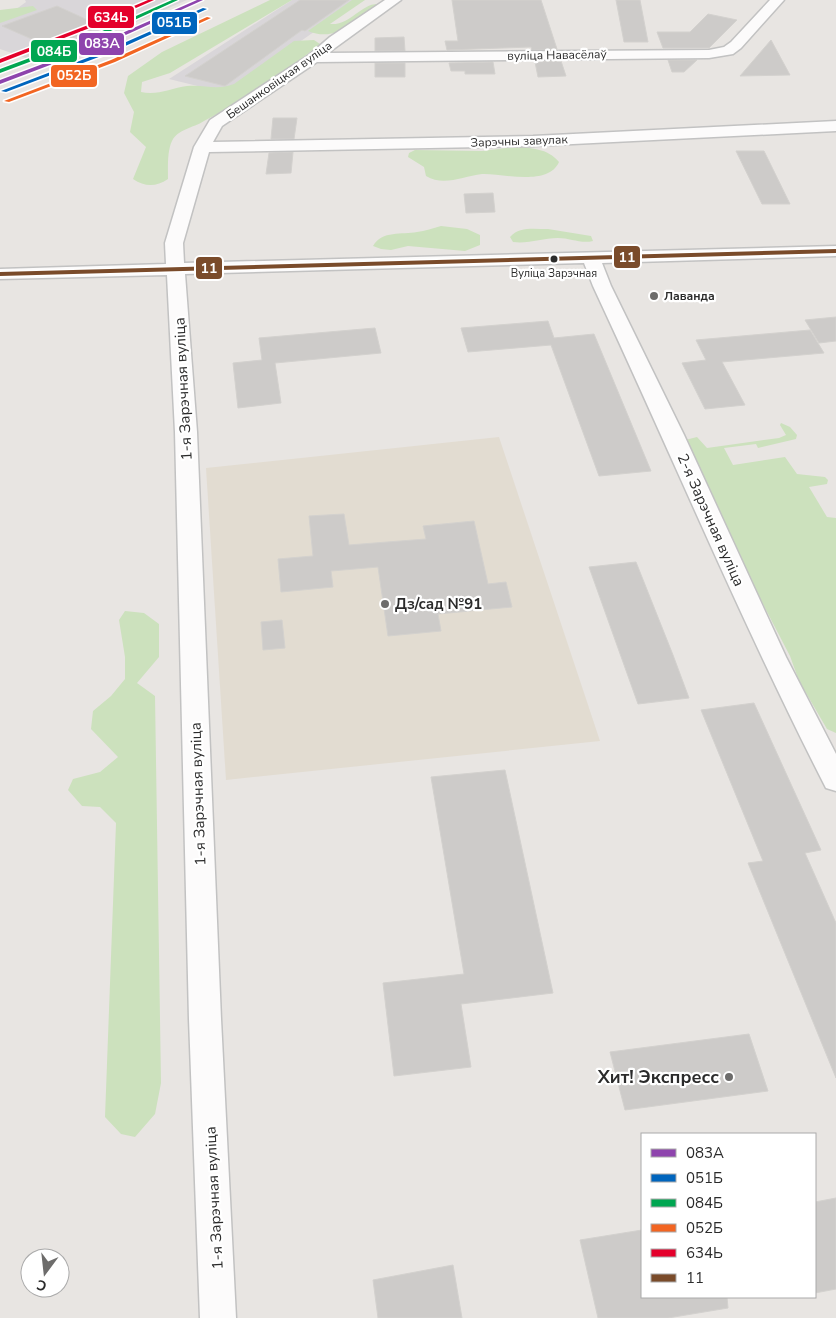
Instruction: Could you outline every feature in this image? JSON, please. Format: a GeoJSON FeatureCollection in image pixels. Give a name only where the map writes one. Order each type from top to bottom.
{"type":"FeatureCollection","features":[{"type":"Feature","properties":{"kind":"street","name":"Бешанковіцкая вуліца"},"geometry":{"type":"LineString","coordinates":[[176,269],[174,243],[202,148],[216,123],[314,58],[335,40],[394,0]]}},
{"type":"Feature","properties":{"kind":"street","name":"вуліца Навасёлаў"},"geometry":{"type":"LineString","coordinates":[[314,58],[709,54],[728,52],[777,0]]}},
{"type":"Feature","properties":{"kind":"street","name":"Зарэчны завулак"},"geometry":{"type":"LineString","coordinates":[[202,148],[533,141],[836,126]]}},
{"type":"Feature","properties":{"kind":"street"},"geometry":{"type":"LineString","coordinates":[[0,274],[836,252]]}},
{"type":"Feature","properties":{"kind":"street","name":"2-я Зарэчная вуліца"},"geometry":{"type":"LineString","coordinates":[[591,257],[602,286],[674,435],[777,664],[836,780]]}},
{"type":"Feature","properties":{"kind":"street","name":"1-я Зарэчная вуліца"},"geometry":{"type":"LineString","coordinates":[[176,269],[186,432],[205,1019],[218,1318]]}},
{"type":"Feature","properties":{"kind":"shaded area"},"geometry":{"type":"Polygon","coordinates":[[[25,0],[187,0],[120,29],[32,60],[0,49],[0,21],[26,2],[25,0]]]}},
{"type":"Feature","properties":{"kind":"shaded area"},"geometry":{"type":"Polygon","coordinates":[[[292,0],[360,0],[226,93],[169,79],[292,0]]]}},
{"type":"Feature","properties":{"kind":"shaded area","name":"Дз/сад №91"},"geometry":{"type":"Polygon","coordinates":[[[499,437],[600,741],[226,780],[206,468],[499,437]]]}},
{"type":"Feature","properties":{"kind":"green space"},"geometry":{"type":"Polygon","coordinates":[[[270,0],[292,0],[170,73],[142,82],[141,92],[158,92],[187,86],[227,86],[234,84],[294,41],[314,40],[320,44],[249,95],[178,134],[172,141],[169,150],[168,179],[159,184],[150,185],[133,179],[146,147],[130,132],[134,112],[124,93],[128,76],[162,52],[270,0]]]}},
{"type":"Feature","properties":{"kind":"green space"},"geometry":{"type":"Polygon","coordinates":[[[352,0],[365,0],[330,24],[344,21],[373,4],[380,4],[355,23],[338,32],[318,34],[308,31],[352,0]]]}},
{"type":"Feature","properties":{"kind":"green space"},"geometry":{"type":"Polygon","coordinates":[[[33,6],[37,10],[0,23],[0,10],[33,6]]]}},
{"type":"Feature","properties":{"kind":"green space"},"geometry":{"type":"Polygon","coordinates":[[[514,147],[544,151],[555,157],[559,162],[553,170],[535,177],[482,174],[440,181],[426,176],[424,167],[408,157],[409,153],[415,150],[482,151],[514,147]]]}},
{"type":"Feature","properties":{"kind":"green space"},"geometry":{"type":"Polygon","coordinates":[[[441,226],[467,229],[480,235],[480,245],[465,251],[408,246],[391,250],[373,246],[382,237],[387,235],[420,232],[441,226]]]}},
{"type":"Feature","properties":{"kind":"green space"},"geometry":{"type":"Polygon","coordinates":[[[548,229],[591,236],[593,241],[584,242],[558,238],[530,242],[513,242],[510,237],[518,231],[548,229]]]}},
{"type":"Feature","properties":{"kind":"green space"},"geometry":{"type":"Polygon","coordinates":[[[781,423],[790,427],[797,435],[796,439],[758,448],[756,444],[724,448],[733,465],[785,457],[797,474],[825,477],[828,480],[827,484],[809,487],[827,517],[836,518],[836,733],[827,729],[799,681],[790,656],[725,531],[685,440],[697,437],[707,448],[779,438],[786,435],[780,425],[781,423]]]}},
{"type":"Feature","properties":{"kind":"green space"},"geometry":{"type":"Polygon","coordinates":[[[125,611],[144,613],[159,624],[159,657],[137,683],[155,696],[161,1083],[155,1114],[135,1137],[121,1134],[105,1117],[116,823],[100,807],[82,806],[68,790],[73,779],[100,772],[118,757],[91,729],[93,711],[111,696],[125,679],[125,657],[119,620],[125,611]]]}},
{"type":"Feature","properties":{"kind":"building"},"geometry":{"type":"Polygon","coordinates":[[[300,0],[349,0],[305,31],[302,30],[225,86],[185,76],[300,0]]]}},
{"type":"Feature","properties":{"kind":"building"},"geometry":{"type":"Polygon","coordinates":[[[452,0],[541,0],[557,49],[532,50],[531,47],[447,50],[445,41],[458,41],[452,0]]]}},
{"type":"Feature","properties":{"kind":"building"},"geometry":{"type":"Polygon","coordinates":[[[616,0],[640,0],[648,42],[624,42],[616,0]]]}},
{"type":"Feature","properties":{"kind":"building"},"geometry":{"type":"Polygon","coordinates":[[[57,6],[101,26],[50,47],[2,26],[57,6]]]}},
{"type":"Feature","properties":{"kind":"building"},"geometry":{"type":"Polygon","coordinates":[[[708,14],[737,20],[709,48],[663,48],[657,32],[690,32],[708,14]]]}},
{"type":"Feature","properties":{"kind":"building"},"geometry":{"type":"Polygon","coordinates":[[[404,37],[405,51],[375,51],[375,38],[404,37]]]}},
{"type":"Feature","properties":{"kind":"building"},"geometry":{"type":"Polygon","coordinates":[[[771,40],[790,75],[740,76],[771,40]]]}},
{"type":"Feature","properties":{"kind":"building"},"geometry":{"type":"Polygon","coordinates":[[[668,60],[697,60],[684,72],[672,72],[668,60]]]}},
{"type":"Feature","properties":{"kind":"building"},"geometry":{"type":"Polygon","coordinates":[[[561,61],[566,76],[538,77],[535,62],[561,61]]]}},
{"type":"Feature","properties":{"kind":"building"},"geometry":{"type":"Polygon","coordinates":[[[493,62],[495,74],[465,74],[465,71],[451,71],[449,63],[493,62]]]}},
{"type":"Feature","properties":{"kind":"building"},"geometry":{"type":"Polygon","coordinates":[[[375,63],[405,63],[405,77],[375,77],[375,63]]]}},
{"type":"Feature","properties":{"kind":"building"},"geometry":{"type":"Polygon","coordinates":[[[273,118],[297,118],[294,139],[271,139],[273,118]]]}},
{"type":"Feature","properties":{"kind":"building"},"geometry":{"type":"Polygon","coordinates":[[[736,151],[764,151],[790,204],[762,204],[736,151]]]}},
{"type":"Feature","properties":{"kind":"building"},"geometry":{"type":"Polygon","coordinates":[[[293,152],[291,173],[266,174],[269,153],[293,152]]]}},
{"type":"Feature","properties":{"kind":"building"},"geometry":{"type":"Polygon","coordinates":[[[493,193],[495,212],[466,213],[464,194],[493,193]]]}},
{"type":"Feature","properties":{"kind":"building"},"geometry":{"type":"Polygon","coordinates":[[[836,317],[836,341],[819,343],[805,320],[836,317]]]}},
{"type":"Feature","properties":{"kind":"building"},"geometry":{"type":"Polygon","coordinates":[[[548,321],[554,338],[594,334],[651,471],[599,476],[551,345],[468,352],[461,328],[548,321]]]}},
{"type":"Feature","properties":{"kind":"building"},"geometry":{"type":"Polygon","coordinates":[[[375,328],[381,353],[275,363],[281,403],[238,408],[233,363],[262,360],[259,338],[375,328]]]}},
{"type":"Feature","properties":{"kind":"building"},"geometry":{"type":"Polygon","coordinates":[[[810,330],[824,353],[722,362],[745,405],[705,409],[682,363],[706,360],[696,340],[810,330]]]}},
{"type":"Feature","properties":{"kind":"building"},"geometry":{"type":"Polygon","coordinates":[[[344,514],[349,545],[426,539],[423,526],[474,521],[488,584],[506,582],[512,607],[438,614],[441,631],[388,636],[378,567],[331,571],[333,587],[281,592],[278,559],[313,556],[309,516],[344,514]]]}},
{"type":"Feature","properties":{"kind":"building"},"geometry":{"type":"Polygon","coordinates":[[[636,562],[689,698],[638,704],[589,567],[636,562]]]}},
{"type":"Feature","properties":{"kind":"building"},"geometry":{"type":"Polygon","coordinates":[[[282,620],[285,648],[263,650],[261,622],[282,620]]]}},
{"type":"Feature","properties":{"kind":"building"},"geometry":{"type":"Polygon","coordinates":[[[754,703],[821,850],[805,853],[836,923],[836,1078],[748,863],[763,861],[701,710],[754,703]]]}},
{"type":"Feature","properties":{"kind":"building"},"geometry":{"type":"Polygon","coordinates":[[[505,770],[553,993],[461,1004],[471,1067],[394,1076],[383,983],[464,974],[431,777],[505,770]]]}},
{"type":"Feature","properties":{"kind":"building"},"geometry":{"type":"Polygon","coordinates":[[[749,1034],[768,1091],[625,1110],[610,1052],[749,1034]]]}},
{"type":"Feature","properties":{"kind":"building"},"geometry":{"type":"Polygon","coordinates":[[[836,1198],[836,1289],[816,1293],[816,1202],[836,1198]]]}},
{"type":"Feature","properties":{"kind":"building"},"geometry":{"type":"Polygon","coordinates":[[[641,1230],[641,1298],[727,1298],[728,1308],[668,1318],[598,1318],[580,1240],[641,1230]]]}},
{"type":"Feature","properties":{"kind":"building"},"geometry":{"type":"Polygon","coordinates":[[[453,1265],[462,1318],[378,1318],[373,1280],[453,1265]]]}},
{"type":"Feature","properties":{"kind":"transit line","name":"634Ь"},"geometry":{"type":"LineString","coordinates":[[0,61],[152,0]]}},
{"type":"Feature","properties":{"kind":"transit line","name":"084Б"},"geometry":{"type":"LineString","coordinates":[[0,71],[102,33],[176,0]]}},
{"type":"Feature","properties":{"kind":"transit line","name":"083А"},"geometry":{"type":"LineString","coordinates":[[0,82],[106,42],[201,0]]}},
{"type":"Feature","properties":{"kind":"transit line","name":"051Б"},"geometry":{"type":"LineString","coordinates":[[4,91],[110,51],[205,9]]}},
{"type":"Feature","properties":{"kind":"transit line","name":"052Б"},"geometry":{"type":"LineString","coordinates":[[7,101],[113,61],[209,18]]}},
{"type":"Feature","properties":{"kind":"transit line","name":"11"},"geometry":{"type":"LineString","coordinates":[[0,274],[836,251]]}},
{"type":"Feature","properties":{"kind":"place","name":"Вуліца Зарэчная"},"geometry":{"type":"Point","coordinates":[554,259]}},
{"type":"Feature","properties":{"kind":"place","name":"Лаванда"},"geometry":{"type":"Point","coordinates":[654,296]}},
{"type":"Feature","properties":{"kind":"place","name":"Дз/сад №91"},"geometry":{"type":"Point","coordinates":[385,604]}},
{"type":"Feature","properties":{"kind":"place","name":"Хит! Экспресс"},"geometry":{"type":"Point","coordinates":[729,1077]}}]}
